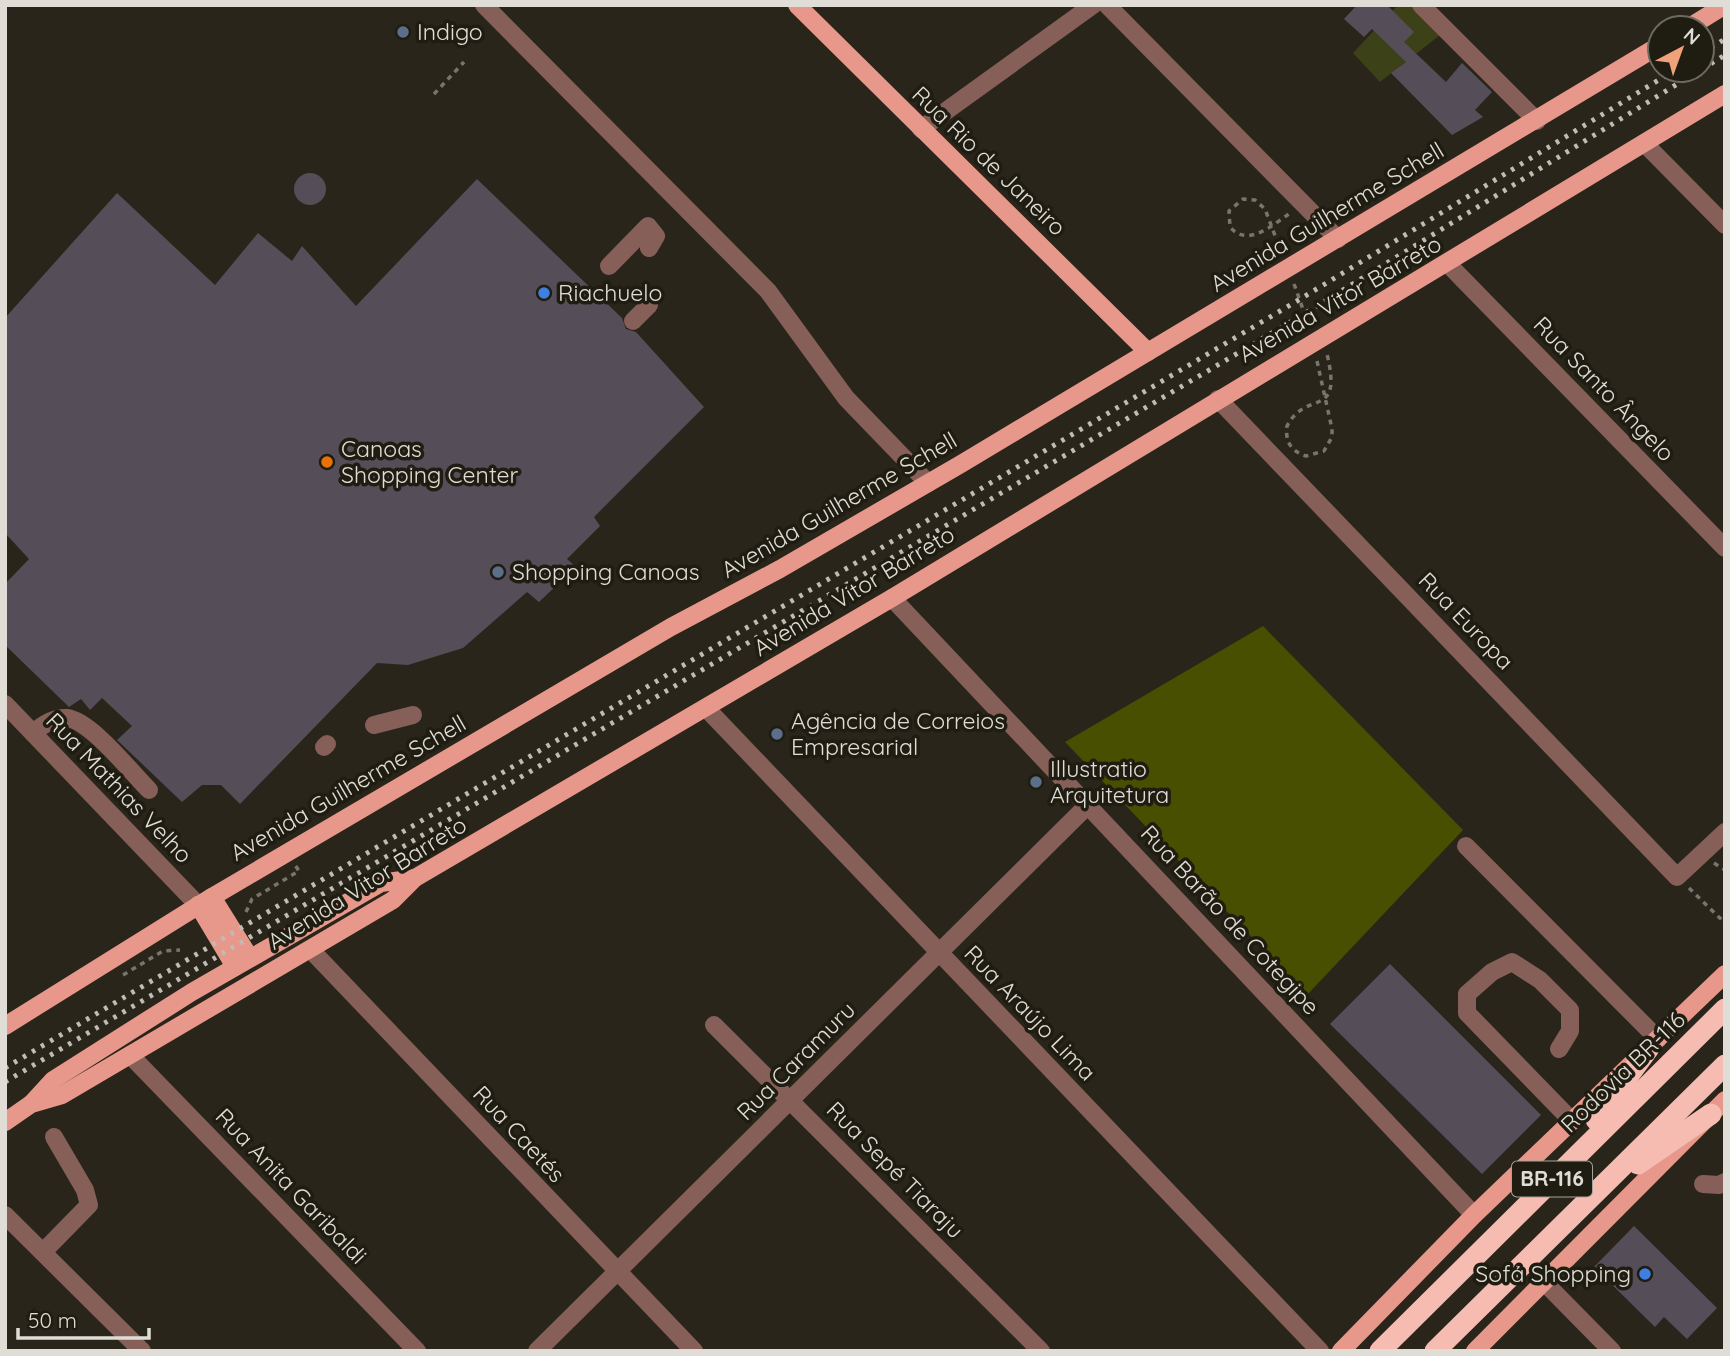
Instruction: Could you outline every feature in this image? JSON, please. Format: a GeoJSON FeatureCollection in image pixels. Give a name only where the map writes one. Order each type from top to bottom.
{"type":"FeatureCollection","features":[{"type":"Feature","properties":{"kind":"highway","name":"Rodovia BR-116"},"geometry":{"type":"LineString","coordinates":[[1380,1351],[1725,1009]]}},
{"type":"Feature","properties":{"kind":"highway","name":"BR-116"},"geometry":{"type":"LineString","coordinates":[[1560,1170],[1653,1044]]}},
{"type":"Feature","properties":{"kind":"highway","name":"BR-116"},"geometry":{"type":"LineString","coordinates":[[1436,1351],[1725,1065]]}},
{"type":"Feature","properties":{"kind":"highway","name":"BR-116"},"geometry":{"type":"LineString","coordinates":[[1591,1197],[1720,1110]]}},
{"type":"Feature","properties":{"kind":"main road","name":"Rua Rio de Janeiro"},"geometry":{"type":"LineString","coordinates":[[797,5],[1149,352]]}},
{"type":"Feature","properties":{"kind":"main road","name":"Avenida Guilherme Schell"},"geometry":{"type":"LineString","coordinates":[[5,1026],[205,901],[671,627],[928,483],[1646,54]]}},
{"type":"Feature","properties":{"kind":"main road","name":"Avenida Vitor Barreto"},"geometry":{"type":"LineString","coordinates":[[5,1122],[31,1104],[62,1095],[311,950],[393,900],[415,878],[892,598],[1316,338],[1448,264],[1725,94]]}},
{"type":"Feature","properties":{"kind":"main road"},"geometry":{"type":"LineString","coordinates":[[31,1104],[52,1080],[243,962],[381,883],[415,878]]}},
{"type":"Feature","properties":{"kind":"main road"},"geometry":{"type":"LineString","coordinates":[[205,901],[243,962]]}},
{"type":"Feature","properties":{"kind":"main road"},"geometry":{"type":"LineString","coordinates":[[1341,1351],[1474,1214],[1725,974]]}},
{"type":"Feature","properties":{"kind":"main road"},"geometry":{"type":"LineString","coordinates":[[1475,1351],[1720,1110]]}},
{"type":"Feature","properties":{"kind":"street"},"geometry":{"type":"LineString","coordinates":[[484,5],[768,291],[846,398],[928,483]]}},
{"type":"Feature","properties":{"kind":"street"},"geometry":{"type":"LineString","coordinates":[[921,129],[1093,5]]}},
{"type":"Feature","properties":{"kind":"street"},"geometry":{"type":"LineString","coordinates":[[1107,5],[1338,239]]}},
{"type":"Feature","properties":{"kind":"street"},"geometry":{"type":"LineString","coordinates":[[1421,5],[1537,121]]}},
{"type":"Feature","properties":{"kind":"street"},"geometry":{"type":"LineString","coordinates":[[1644,144],[1725,225]]}},
{"type":"Feature","properties":{"kind":"street"},"geometry":{"type":"LineString","coordinates":[[609,266],[648,226],[656,236],[649,248]]}},
{"type":"Feature","properties":{"kind":"street","name":"Rua Santo Ângelo"},"geometry":{"type":"LineString","coordinates":[[1448,264],[1725,548]]}},
{"type":"Feature","properties":{"kind":"street"},"geometry":{"type":"LineString","coordinates":[[633,321],[649,305]]}},
{"type":"Feature","properties":{"kind":"street","name":"Rua Europa"},"geometry":{"type":"LineString","coordinates":[[1218,399],[1677,877]]}},
{"type":"Feature","properties":{"kind":"street","name":"Rua Barão de Cotegipe"},"geometry":{"type":"LineString","coordinates":[[892,598],[1474,1214]]}},
{"type":"Feature","properties":{"kind":"street","name":"Rua Mathias Velho"},"geometry":{"type":"LineString","coordinates":[[5,704],[205,901]]}},
{"type":"Feature","properties":{"kind":"street","name":"Rua Araújo Lima"},"geometry":{"type":"LineString","coordinates":[[706,708],[1320,1351]]}},
{"type":"Feature","properties":{"kind":"street"},"geometry":{"type":"LineString","coordinates":[[374,725],[414,715]]}},
{"type":"Feature","properties":{"kind":"street"},"geometry":{"type":"LineString","coordinates":[[33,733],[44,723],[66,718],[85,724],[149,790]]}},
{"type":"Feature","properties":{"kind":"street","name":"Rua Caramuru"},"geometry":{"type":"LineString","coordinates":[[537,1351],[1088,805]]}},
{"type":"Feature","properties":{"kind":"street"},"geometry":{"type":"LineString","coordinates":[[1677,877],[1725,832]]}},
{"type":"Feature","properties":{"kind":"street"},"geometry":{"type":"LineString","coordinates":[[1466,846],[1653,1044]]}},
{"type":"Feature","properties":{"kind":"street","name":"Rua Caetés"},"geometry":{"type":"LineString","coordinates":[[311,950],[694,1351]]}},
{"type":"Feature","properties":{"kind":"street"},"geometry":{"type":"LineString","coordinates":[[1559,1049],[1570,1031],[1570,1010],[1540,980],[1512,962],[1492,972],[1467,994],[1467,1013],[1572,1121]]}},
{"type":"Feature","properties":{"kind":"street","name":"Rua Sepé Tiaraju"},"geometry":{"type":"LineString","coordinates":[[714,1025],[1041,1351]]}},
{"type":"Feature","properties":{"kind":"street","name":"Rua Anita Garibaldi"},"geometry":{"type":"LineString","coordinates":[[130,1055],[417,1351]]}},
{"type":"Feature","properties":{"kind":"street"},"geometry":{"type":"LineString","coordinates":[[44,1252],[89,1205],[85,1190],[54,1137]]}},
{"type":"Feature","properties":{"kind":"street"},"geometry":{"type":"LineString","coordinates":[[1703,1184],[1719,1185],[1725,1182]]}},
{"type":"Feature","properties":{"kind":"street"},"geometry":{"type":"LineString","coordinates":[[5,1214],[142,1351]]}},
{"type":"Feature","properties":{"kind":"street"},"geometry":{"type":"LineString","coordinates":[[1545,1283],[1612,1351]]}},
{"type":"Feature","properties":{"kind":"path"},"geometry":{"type":"LineString","coordinates":[[434,94],[464,62]]}},
{"type":"Feature","properties":{"kind":"path"},"geometry":{"type":"LineString","coordinates":[[1283,256],[1261,204],[1249,198],[1232,205],[1228,218],[1235,232],[1247,237],[1265,229],[1303,206]]}},
{"type":"Feature","properties":{"kind":"path"},"geometry":{"type":"LineString","coordinates":[[1292,279],[1334,380],[1331,392],[1319,403],[1297,413],[1287,426],[1288,442],[1292,449],[1306,456],[1324,451],[1332,438],[1316,338]]}},
{"type":"Feature","properties":{"kind":"path"},"geometry":{"type":"LineString","coordinates":[[1677,877],[1725,923]]}},
{"type":"Feature","properties":{"kind":"green space"},"geometry":{"type":"Polygon","coordinates":[[[1398,5],[1417,5],[1444,32],[1380,82],[1353,53],[1398,5]]]}},
{"type":"Feature","properties":{"kind":"green space"},"geometry":{"type":"Polygon","coordinates":[[[1263,626],[1463,830],[1307,995],[1065,742],[1263,626]]]}},
{"type":"Feature","properties":{"kind":"building"},"geometry":{"type":"Polygon","coordinates":[[[1357,5],[1387,5],[1414,32],[1404,42],[1446,82],[1462,63],[1492,92],[1475,110],[1483,117],[1452,135],[1391,73],[1406,62],[1372,29],[1364,37],[1344,19],[1357,5]]]}},
{"type":"Feature","properties":{"kind":"building"},"geometry":{"type":"Polygon","coordinates":[[[310,173],[321,178],[326,189],[321,200],[310,205],[299,200],[294,189],[299,178],[310,173]]]}},
{"type":"Feature","properties":{"kind":"building","name":"Canoas Shopping Center"},"geometry":{"type":"Polygon","coordinates":[[[477,179],[622,318],[626,329],[636,332],[704,407],[594,517],[600,526],[567,559],[576,567],[539,602],[527,592],[463,648],[408,665],[377,663],[240,804],[221,785],[202,785],[182,802],[117,740],[132,726],[102,698],[90,710],[81,699],[69,707],[5,645],[5,584],[29,559],[5,533],[5,318],[117,193],[215,285],[258,233],[292,261],[302,246],[356,306],[477,179]]]}},
{"type":"Feature","properties":{"kind":"building"},"geometry":{"type":"Polygon","coordinates":[[[1390,964],[1541,1115],[1482,1174],[1330,1024],[1390,964]]]}},
{"type":"Feature","properties":{"kind":"building"},"geometry":{"type":"Polygon","coordinates":[[[1634,1226],[1717,1308],[1687,1339],[1664,1317],[1655,1327],[1594,1267],[1634,1226]]]}},
{"type":"Feature","properties":{"kind":"railway"},"geometry":{"type":"LineString","coordinates":[[1716,44],[1725,39]]}},
{"type":"Feature","properties":{"kind":"railway"},"geometry":{"type":"LineString","coordinates":[[1716,60],[1725,55]]}},
{"type":"Feature","properties":{"kind":"railway"},"geometry":{"type":"LineString","coordinates":[[5,1068],[1297,301],[1652,84]]}},
{"type":"Feature","properties":{"kind":"railway"},"geometry":{"type":"LineString","coordinates":[[5,1082],[1304,314],[1677,84]]}},
{"type":"Feature","properties":{"kind":"place","name":"Indigo"},"geometry":{"type":"Point","coordinates":[403,32]}},
{"type":"Feature","properties":{"kind":"place","name":"Riachuelo"},"geometry":{"type":"Point","coordinates":[544,293]}},
{"type":"Feature","properties":{"kind":"place","name":"Canoas Shopping Center"},"geometry":{"type":"Point","coordinates":[327,462]}},
{"type":"Feature","properties":{"kind":"place","name":"Shopping Canoas"},"geometry":{"type":"Point","coordinates":[498,572]}},
{"type":"Feature","properties":{"kind":"place","name":"Agência de Correios Empresarial"},"geometry":{"type":"Point","coordinates":[777,734]}},
{"type":"Feature","properties":{"kind":"place","name":"Illustratio Arquitetura"},"geometry":{"type":"Point","coordinates":[1036,782]}},
{"type":"Feature","properties":{"kind":"place","name":"Sofá Shopping"},"geometry":{"type":"Point","coordinates":[1645,1274]}}]}
